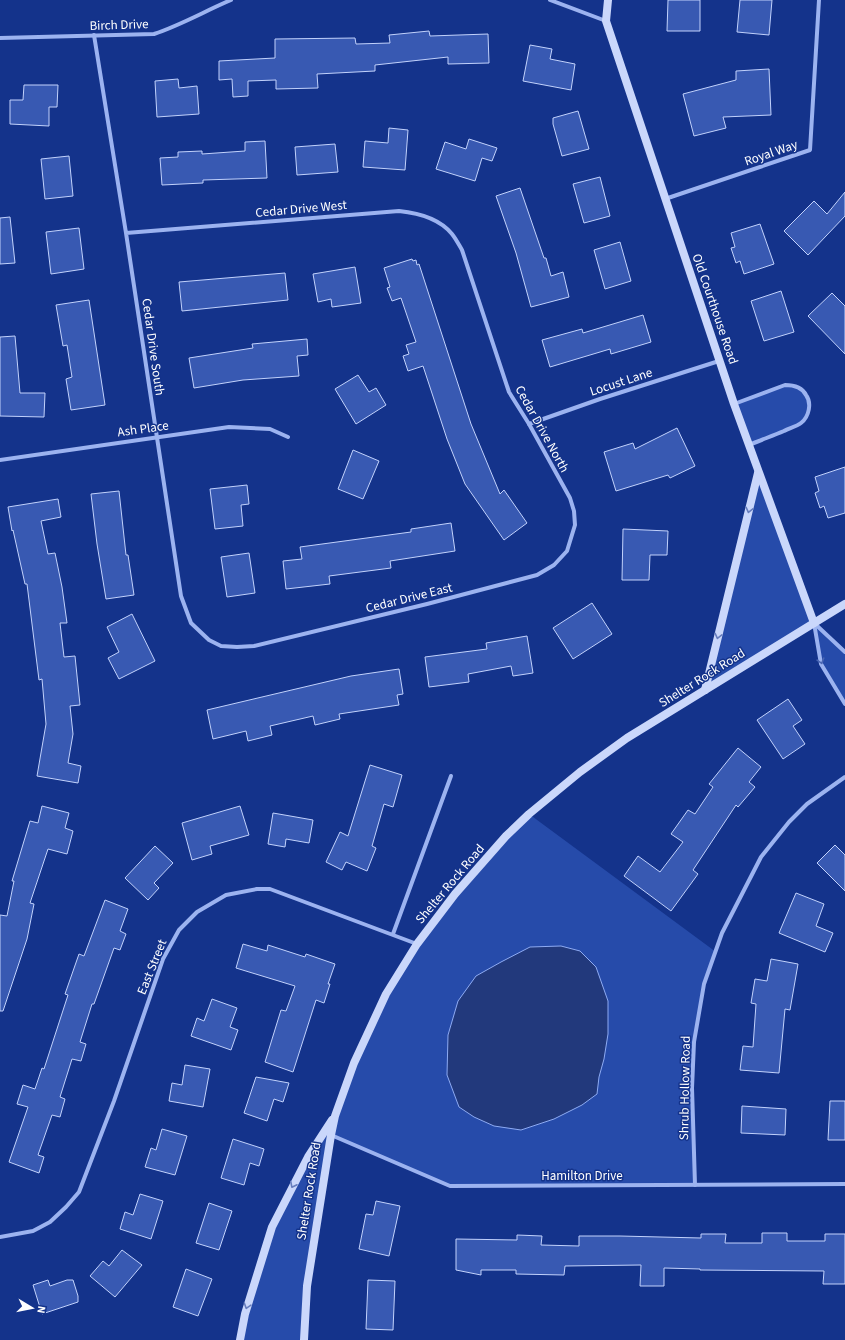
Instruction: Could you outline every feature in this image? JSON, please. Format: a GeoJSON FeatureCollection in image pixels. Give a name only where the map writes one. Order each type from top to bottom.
{"type":"FeatureCollection","features":[{"type":"Feature","properties":{"kind":"main road","name":"Old Courthouse Road"},"geometry":{"type":"LineString","coordinates":[[608,0],[606,21],[748,445],[814,623]]}},
{"type":"Feature","properties":{"kind":"main road"},"geometry":{"type":"LineString","coordinates":[[705,690],[759,472]]}},
{"type":"Feature","properties":{"kind":"main road","name":"Shelter Rock Road"},"geometry":{"type":"LineString","coordinates":[[304,1340],[307,1286],[335,1116],[354,1063],[386,994],[417,944],[455,894],[506,836],[529,814],[580,772],[627,738],[845,604]]}},
{"type":"Feature","properties":{"kind":"main road"},"geometry":{"type":"LineString","coordinates":[[240,1340],[244,1314],[272,1227],[308,1157],[335,1116]]}},
{"type":"Feature","properties":{"kind":"street","name":"Birch Drive"},"geometry":{"type":"LineString","coordinates":[[0,38],[154,34],[175,27],[205,11],[232,0]]}},
{"type":"Feature","properties":{"kind":"street"},"geometry":{"type":"LineString","coordinates":[[550,0],[606,21]]}},
{"type":"Feature","properties":{"kind":"street","name":"Royal Way"},"geometry":{"type":"LineString","coordinates":[[665,199],[810,150],[819,0]]}},
{"type":"Feature","properties":{"kind":"street","name":"Cedar Drive South"},"geometry":{"type":"LineString","coordinates":[[94,36],[126,233],[181,596],[191,622],[209,640],[221,646]]}},
{"type":"Feature","properties":{"kind":"street","name":"Cedar Drive West"},"geometry":{"type":"LineString","coordinates":[[126,233],[399,211],[415,212],[426,216],[444,227],[453,235],[462,250]]}},
{"type":"Feature","properties":{"kind":"street","name":"Cedar Drive North"},"geometry":{"type":"LineString","coordinates":[[462,250],[509,392],[530,424],[570,498],[574,511],[575,525]]}},
{"type":"Feature","properties":{"kind":"street","name":"Locust Lane"},"geometry":{"type":"LineString","coordinates":[[530,424],[600,399],[719,361]]}},
{"type":"Feature","properties":{"kind":"street"},"geometry":{"type":"LineString","coordinates":[[734,404],[785,385],[800,388],[808,397],[808,411],[806,417],[800,424],[748,445]]}},
{"type":"Feature","properties":{"kind":"street","name":"Ash Place"},"geometry":{"type":"LineString","coordinates":[[0,460],[229,427],[270,429],[288,437]]}},
{"type":"Feature","properties":{"kind":"street","name":"Cedar Drive East"},"geometry":{"type":"LineString","coordinates":[[221,646],[237,648],[254,646],[427,604],[537,575],[554,565],[567,550],[575,525]]}},
{"type":"Feature","properties":{"kind":"street"},"geometry":{"type":"LineString","coordinates":[[814,623],[845,652]]}},
{"type":"Feature","properties":{"kind":"street"},"geometry":{"type":"LineString","coordinates":[[814,623],[821,664],[845,704]]}},
{"type":"Feature","properties":{"kind":"street"},"geometry":{"type":"LineString","coordinates":[[393,934],[451,776]]}},
{"type":"Feature","properties":{"kind":"street","name":"Shrub Hollow Road"},"geometry":{"type":"LineString","coordinates":[[695,1185],[692,1088],[694,1042],[704,984],[722,933],[761,857],[789,822],[807,804],[845,776]]}},
{"type":"Feature","properties":{"kind":"street","name":"East Street"},"geometry":{"type":"LineString","coordinates":[[0,1237],[33,1231],[50,1222],[79,1192],[114,1101],[163,959],[179,930],[197,912],[226,896],[257,889],[270,889],[417,944]]}},
{"type":"Feature","properties":{"kind":"street","name":"Hamilton Drive"},"geometry":{"type":"LineString","coordinates":[[331,1135],[450,1186],[845,1184]]}},
{"type":"Feature","properties":{"kind":"shaded area"},"geometry":{"type":"Polygon","coordinates":[[[785,385],[800,388],[809,404],[803,422],[749,445],[734,404],[785,385]]]}},
{"type":"Feature","properties":{"kind":"shaded area"},"geometry":{"type":"Polygon","coordinates":[[[759,472],[814,623],[705,690],[759,472]]]}},
{"type":"Feature","properties":{"kind":"shaded area"},"geometry":{"type":"Polygon","coordinates":[[[814,623],[845,652],[845,704],[821,664],[814,623]]]}},
{"type":"Feature","properties":{"kind":"shaded area"},"geometry":{"type":"Polygon","coordinates":[[[529,814],[716,952],[704,984],[694,1042],[692,1088],[695,1185],[449,1187],[332,1136],[308,1286],[306,1340],[240,1340],[272,1227],[335,1116],[354,1063],[417,944],[529,814]]]}},
{"type":"Feature","properties":{"kind":"shaded area"},"geometry":{"type":"Polygon","coordinates":[[[561,946],[580,951],[596,967],[608,1001],[608,1034],[597,1094],[582,1105],[554,1119],[521,1130],[494,1126],[474,1117],[459,1107],[447,1075],[448,1035],[458,1001],[476,976],[501,962],[530,947],[561,946]]]}},
{"type":"Feature","properties":{"kind":"building"},"geometry":{"type":"Polygon","coordinates":[[[668,0],[700,0],[700,31],[667,31],[668,0]]]}},
{"type":"Feature","properties":{"kind":"building"},"geometry":{"type":"Polygon","coordinates":[[[740,0],[772,0],[769,35],[737,32],[740,0]]]}},
{"type":"Feature","properties":{"kind":"building"},"geometry":{"type":"Polygon","coordinates":[[[429,31],[430,36],[488,34],[489,63],[448,64],[448,57],[375,65],[375,71],[317,74],[318,88],[276,89],[276,80],[248,81],[248,96],[233,97],[232,79],[219,80],[219,61],[275,58],[275,39],[355,38],[356,44],[390,43],[389,35],[429,31]]]}},
{"type":"Feature","properties":{"kind":"building"},"geometry":{"type":"Polygon","coordinates":[[[530,45],[552,49],[550,59],[575,64],[571,90],[523,81],[530,45]]]}},
{"type":"Feature","properties":{"kind":"building"},"geometry":{"type":"Polygon","coordinates":[[[769,69],[771,115],[723,117],[726,128],[694,136],[683,94],[736,80],[736,71],[769,69]]]}},
{"type":"Feature","properties":{"kind":"building"},"geometry":{"type":"Polygon","coordinates":[[[178,79],[179,88],[197,86],[199,114],[157,117],[155,81],[178,79]]]}},
{"type":"Feature","properties":{"kind":"building"},"geometry":{"type":"Polygon","coordinates":[[[24,85],[58,85],[57,107],[49,107],[49,126],[10,124],[10,100],[23,100],[24,85]]]}},
{"type":"Feature","properties":{"kind":"building"},"geometry":{"type":"Polygon","coordinates":[[[578,111],[589,149],[562,156],[553,124],[553,118],[578,111]]]}},
{"type":"Feature","properties":{"kind":"building"},"geometry":{"type":"Polygon","coordinates":[[[389,128],[408,130],[405,170],[363,167],[365,141],[388,143],[389,128]]]}},
{"type":"Feature","properties":{"kind":"building"},"geometry":{"type":"Polygon","coordinates":[[[469,139],[497,148],[492,161],[482,158],[475,181],[436,169],[445,142],[466,149],[469,139]]]}},
{"type":"Feature","properties":{"kind":"building"},"geometry":{"type":"Polygon","coordinates":[[[265,141],[267,178],[203,180],[203,183],[162,185],[160,158],[178,157],[178,152],[202,151],[202,154],[245,151],[245,142],[265,141]]]}},
{"type":"Feature","properties":{"kind":"building"},"geometry":{"type":"Polygon","coordinates":[[[335,144],[338,172],[297,175],[295,147],[335,144]]]}},
{"type":"Feature","properties":{"kind":"building"},"geometry":{"type":"Polygon","coordinates":[[[69,156],[73,196],[45,199],[41,159],[69,156]]]}},
{"type":"Feature","properties":{"kind":"building"},"geometry":{"type":"Polygon","coordinates":[[[600,177],[610,216],[584,223],[573,184],[600,177]]]}},
{"type":"Feature","properties":{"kind":"building"},"geometry":{"type":"Polygon","coordinates":[[[520,188],[544,258],[546,258],[551,276],[563,272],[569,297],[531,307],[516,253],[496,196],[520,188]]]}},
{"type":"Feature","properties":{"kind":"building"},"geometry":{"type":"Polygon","coordinates":[[[845,192],[845,216],[808,255],[784,231],[814,201],[827,214],[845,192]]]}},
{"type":"Feature","properties":{"kind":"building"},"geometry":{"type":"Polygon","coordinates":[[[10,217],[15,263],[0,264],[0,218],[10,217]]]}},
{"type":"Feature","properties":{"kind":"building"},"geometry":{"type":"Polygon","coordinates":[[[760,224],[774,264],[744,274],[740,261],[736,263],[731,248],[735,247],[731,233],[760,224]]]}},
{"type":"Feature","properties":{"kind":"building"},"geometry":{"type":"Polygon","coordinates":[[[79,228],[84,269],[51,274],[46,232],[79,228]]]}},
{"type":"Feature","properties":{"kind":"building"},"geometry":{"type":"Polygon","coordinates":[[[620,242],[631,281],[605,289],[594,250],[620,242]]]}},
{"type":"Feature","properties":{"kind":"building"},"geometry":{"type":"Polygon","coordinates":[[[412,259],[413,261],[416,260],[417,265],[419,264],[471,424],[500,494],[504,490],[527,523],[504,540],[465,484],[447,439],[423,366],[408,371],[403,356],[409,354],[406,345],[416,342],[401,298],[392,301],[387,288],[390,287],[384,268],[412,259]]]}},
{"type":"Feature","properties":{"kind":"building"},"geometry":{"type":"Polygon","coordinates":[[[355,267],[361,303],[332,307],[331,299],[318,302],[313,274],[355,267]]]}},
{"type":"Feature","properties":{"kind":"building"},"geometry":{"type":"Polygon","coordinates":[[[285,273],[288,300],[182,311],[179,282],[285,273]]]}},
{"type":"Feature","properties":{"kind":"building"},"geometry":{"type":"Polygon","coordinates":[[[781,291],[794,332],[764,341],[751,301],[781,291]]]}},
{"type":"Feature","properties":{"kind":"building"},"geometry":{"type":"Polygon","coordinates":[[[832,293],[845,306],[845,354],[808,316],[832,293]]]}},
{"type":"Feature","properties":{"kind":"building"},"geometry":{"type":"Polygon","coordinates":[[[89,300],[105,405],[71,410],[66,379],[72,377],[67,345],[63,346],[56,305],[89,300]]]}},
{"type":"Feature","properties":{"kind":"building"},"geometry":{"type":"Polygon","coordinates":[[[643,315],[651,342],[611,354],[610,349],[550,367],[542,340],[582,329],[583,333],[643,315]]]}},
{"type":"Feature","properties":{"kind":"building"},"geometry":{"type":"Polygon","coordinates":[[[15,336],[20,393],[45,393],[44,417],[0,416],[0,337],[15,336]]]}},
{"type":"Feature","properties":{"kind":"building"},"geometry":{"type":"Polygon","coordinates":[[[307,339],[308,355],[297,356],[299,376],[243,380],[194,388],[189,358],[253,348],[252,344],[307,339]]]}},
{"type":"Feature","properties":{"kind":"building"},"geometry":{"type":"Polygon","coordinates":[[[358,375],[369,392],[376,388],[386,405],[356,424],[335,389],[358,375]]]}},
{"type":"Feature","properties":{"kind":"building"},"geometry":{"type":"Polygon","coordinates":[[[677,428],[695,466],[670,478],[668,475],[616,491],[604,452],[633,443],[635,449],[677,428]]]}},
{"type":"Feature","properties":{"kind":"building"},"geometry":{"type":"Polygon","coordinates":[[[353,450],[379,461],[363,499],[338,489],[353,450]]]}},
{"type":"Feature","properties":{"kind":"building"},"geometry":{"type":"Polygon","coordinates":[[[845,467],[845,513],[828,518],[824,506],[820,508],[815,493],[819,491],[815,477],[845,467]]]}},
{"type":"Feature","properties":{"kind":"building"},"geometry":{"type":"Polygon","coordinates":[[[247,485],[249,504],[241,505],[243,526],[215,529],[210,489],[247,485]]]}},
{"type":"Feature","properties":{"kind":"building"},"geometry":{"type":"Polygon","coordinates":[[[119,491],[126,555],[128,555],[134,595],[106,599],[91,494],[119,491]]]}},
{"type":"Feature","properties":{"kind":"building"},"geometry":{"type":"Polygon","coordinates":[[[58,499],[61,517],[41,521],[48,554],[55,553],[62,587],[67,623],[60,623],[64,657],[75,656],[80,705],[70,706],[73,734],[68,763],[81,766],[78,783],[37,776],[46,724],[42,679],[39,680],[27,584],[25,584],[13,530],[12,531],[8,507],[58,499]]]}},
{"type":"Feature","properties":{"kind":"building"},"geometry":{"type":"Polygon","coordinates":[[[451,523],[455,551],[390,561],[391,568],[329,576],[330,584],[286,589],[283,561],[302,559],[300,547],[411,532],[411,529],[451,523]]]}},
{"type":"Feature","properties":{"kind":"building"},"geometry":{"type":"Polygon","coordinates":[[[623,529],[668,531],[667,555],[650,555],[649,580],[622,580],[623,529]]]}},
{"type":"Feature","properties":{"kind":"building"},"geometry":{"type":"Polygon","coordinates":[[[249,553],[255,593],[227,597],[221,557],[249,553]]]}},
{"type":"Feature","properties":{"kind":"building"},"geometry":{"type":"Polygon","coordinates":[[[592,603],[612,634],[573,659],[553,628],[592,603]]]}},
{"type":"Feature","properties":{"kind":"building"},"geometry":{"type":"Polygon","coordinates":[[[132,614],[155,661],[119,679],[108,658],[119,652],[107,627],[132,614]]]}},
{"type":"Feature","properties":{"kind":"building"},"geometry":{"type":"Polygon","coordinates":[[[527,636],[533,673],[513,676],[511,666],[468,674],[469,682],[429,687],[425,657],[487,649],[486,643],[527,636]]]}},
{"type":"Feature","properties":{"kind":"building"},"geometry":{"type":"Polygon","coordinates":[[[399,669],[403,694],[397,695],[399,705],[339,714],[340,719],[315,725],[313,716],[270,726],[272,735],[248,741],[246,731],[213,739],[207,710],[351,676],[399,669]]]}},
{"type":"Feature","properties":{"kind":"building"},"geometry":{"type":"Polygon","coordinates":[[[788,699],[802,720],[793,726],[805,744],[783,759],[757,720],[788,699]]]}},
{"type":"Feature","properties":{"kind":"building"},"geometry":{"type":"Polygon","coordinates":[[[738,748],[761,767],[749,782],[755,787],[738,807],[736,805],[693,870],[698,874],[671,911],[624,876],[638,856],[660,872],[683,842],[671,834],[688,810],[695,814],[713,787],[709,784],[738,748]]]}},
{"type":"Feature","properties":{"kind":"building"},"geometry":{"type":"Polygon","coordinates":[[[370,765],[402,775],[393,807],[384,804],[372,846],[376,848],[367,871],[346,862],[342,870],[326,862],[340,832],[348,836],[370,765]]]}},
{"type":"Feature","properties":{"kind":"building"},"geometry":{"type":"Polygon","coordinates":[[[42,806],[69,813],[65,828],[73,831],[67,854],[48,849],[30,903],[34,904],[27,939],[3,1011],[0,1011],[0,915],[7,916],[14,881],[12,881],[30,821],[38,823],[42,806]]]}},
{"type":"Feature","properties":{"kind":"building"},"geometry":{"type":"Polygon","coordinates":[[[240,806],[249,835],[210,846],[212,854],[192,860],[182,823],[240,806]]]}},
{"type":"Feature","properties":{"kind":"building"},"geometry":{"type":"Polygon","coordinates":[[[273,813],[313,820],[309,843],[286,839],[285,847],[268,844],[273,813]]]}},
{"type":"Feature","properties":{"kind":"building"},"geometry":{"type":"Polygon","coordinates":[[[835,845],[845,855],[845,891],[817,863],[835,845]]]}},
{"type":"Feature","properties":{"kind":"building"},"geometry":{"type":"Polygon","coordinates":[[[155,846],[173,863],[154,883],[159,888],[148,900],[125,878],[155,846]]]}},
{"type":"Feature","properties":{"kind":"building"},"geometry":{"type":"Polygon","coordinates":[[[796,893],[824,904],[816,926],[833,933],[825,952],[779,933],[796,893]]]}},
{"type":"Feature","properties":{"kind":"building"},"geometry":{"type":"Polygon","coordinates":[[[105,900],[128,909],[120,931],[126,934],[120,950],[114,948],[94,1004],[92,1004],[80,1042],[86,1044],[81,1061],[72,1059],[60,1097],[65,1099],[60,1117],[52,1115],[38,1155],[44,1157],[39,1173],[9,1162],[28,1107],[17,1104],[23,1085],[35,1089],[42,1068],[44,1069],[68,995],[65,994],[79,954],[84,956],[105,900]]]}},
{"type":"Feature","properties":{"kind":"building"},"geometry":{"type":"Polygon","coordinates":[[[243,944],[267,951],[268,945],[305,957],[306,954],[335,964],[328,984],[330,984],[324,1003],[316,1000],[293,1072],[265,1062],[281,1010],[286,1011],[295,986],[236,968],[243,944]]]}},
{"type":"Feature","properties":{"kind":"building"},"geometry":{"type":"Polygon","coordinates":[[[771,959],[798,964],[790,1010],[785,1009],[779,1073],[740,1070],[743,1046],[753,1047],[756,1004],[751,1003],[755,979],[767,981],[771,959]]]}},
{"type":"Feature","properties":{"kind":"building"},"geometry":{"type":"Polygon","coordinates":[[[212,999],[237,1008],[230,1027],[238,1030],[231,1050],[191,1036],[197,1018],[204,1021],[212,999]]]}},
{"type":"Feature","properties":{"kind":"building"},"geometry":{"type":"Polygon","coordinates":[[[185,1065],[210,1069],[203,1107],[169,1101],[172,1083],[182,1085],[185,1065]]]}},
{"type":"Feature","properties":{"kind":"building"},"geometry":{"type":"Polygon","coordinates":[[[256,1077],[289,1083],[283,1102],[274,1099],[267,1121],[244,1113],[256,1077]]]}},
{"type":"Feature","properties":{"kind":"building"},"geometry":{"type":"Polygon","coordinates":[[[830,1101],[845,1101],[845,1140],[828,1140],[830,1101]]]}},
{"type":"Feature","properties":{"kind":"building"},"geometry":{"type":"Polygon","coordinates":[[[742,1106],[786,1109],[785,1135],[741,1133],[742,1106]]]}},
{"type":"Feature","properties":{"kind":"building"},"geometry":{"type":"Polygon","coordinates":[[[162,1129],[187,1136],[175,1175],[145,1167],[151,1148],[156,1150],[162,1129]]]}},
{"type":"Feature","properties":{"kind":"building"},"geometry":{"type":"Polygon","coordinates":[[[233,1139],[264,1149],[259,1166],[250,1163],[244,1185],[221,1178],[233,1139]]]}},
{"type":"Feature","properties":{"kind":"building"},"geometry":{"type":"Polygon","coordinates":[[[140,1194],[163,1201],[151,1239],[120,1229],[125,1212],[133,1215],[140,1194]]]}},
{"type":"Feature","properties":{"kind":"building"},"geometry":{"type":"Polygon","coordinates":[[[376,1201],[400,1206],[389,1256],[359,1249],[366,1214],[373,1215],[376,1201]]]}},
{"type":"Feature","properties":{"kind":"building"},"geometry":{"type":"Polygon","coordinates":[[[209,1203],[232,1211],[219,1250],[196,1243],[209,1203]]]}},
{"type":"Feature","properties":{"kind":"building"},"geometry":{"type":"Polygon","coordinates":[[[762,1233],[787,1233],[787,1241],[825,1241],[825,1234],[845,1234],[845,1284],[823,1284],[824,1271],[700,1270],[664,1268],[664,1286],[640,1286],[641,1265],[565,1266],[564,1275],[516,1274],[516,1270],[481,1270],[481,1275],[456,1270],[456,1239],[517,1240],[517,1235],[542,1236],[541,1245],[579,1246],[579,1236],[701,1238],[701,1234],[726,1234],[725,1243],[762,1243],[762,1233]]]}},
{"type":"Feature","properties":{"kind":"building"},"geometry":{"type":"Polygon","coordinates":[[[122,1250],[142,1265],[115,1297],[90,1276],[103,1261],[109,1266],[122,1250]]]}},
{"type":"Feature","properties":{"kind":"building"},"geometry":{"type":"Polygon","coordinates":[[[186,1269],[212,1279],[198,1316],[173,1307],[186,1269]]]}},
{"type":"Feature","properties":{"kind":"building"},"geometry":{"type":"Polygon","coordinates":[[[48,1280],[50,1286],[67,1280],[73,1280],[78,1296],[78,1302],[42,1314],[33,1285],[48,1280]]]}},
{"type":"Feature","properties":{"kind":"building"},"geometry":{"type":"Polygon","coordinates":[[[368,1280],[395,1281],[393,1330],[366,1329],[368,1280]]]}}]}
